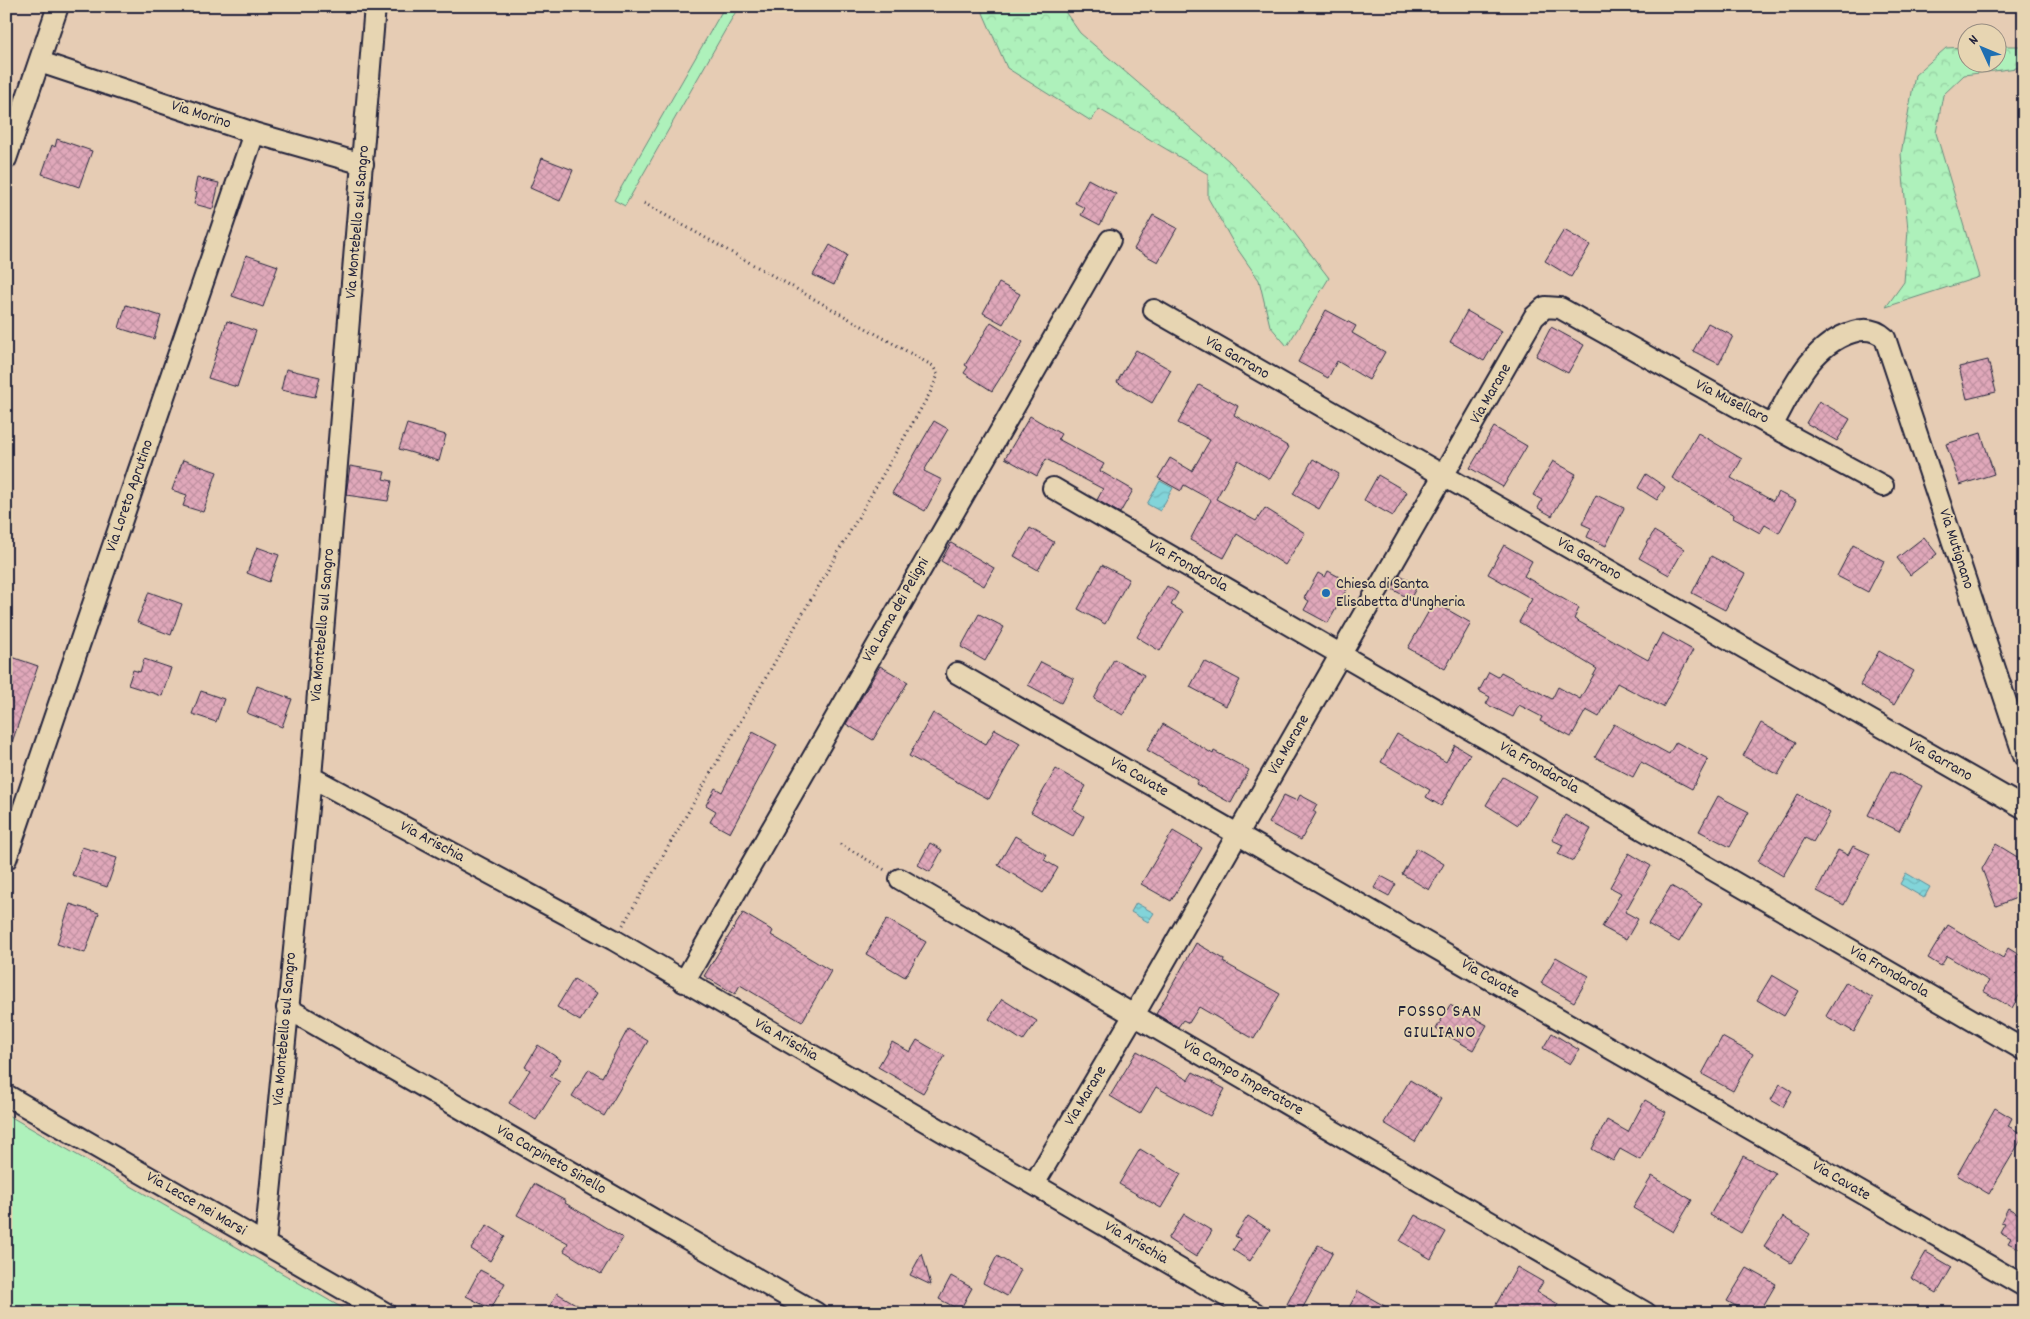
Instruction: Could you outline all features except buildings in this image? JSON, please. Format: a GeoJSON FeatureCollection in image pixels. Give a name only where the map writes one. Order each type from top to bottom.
{"type":"FeatureCollection","features":[{"type":"Feature","properties":{"kind":"street"},"geometry":{"type":"LineString","coordinates":[[6,159],[58,6]]}},
{"type":"Feature","properties":{"kind":"street","name":"Via Montebello sul Sangro"},"geometry":{"type":"LineString","coordinates":[[265,1244],[311,777],[375,6]]}},
{"type":"Feature","properties":{"kind":"street","name":"Via Morino"},"geometry":{"type":"LineString","coordinates":[[40,62],[254,133],[362,164]]}},
{"type":"Feature","properties":{"kind":"street","name":"Via Loreto Aprutino"},"geometry":{"type":"LineString","coordinates":[[6,859],[254,133]]}},
{"type":"Feature","properties":{"kind":"street","name":"Via Lama dei Peligni"},"geometry":{"type":"LineString","coordinates":[[684,982],[1110,240]]}},
{"type":"Feature","properties":{"kind":"street","name":"Via Musellaro"},"geometry":{"type":"LineString","coordinates":[[1545,307],[1560,308],[1772,426],[1804,371],[1829,343],[1851,332],[1865,330],[1878,332],[1888,342]]}},
{"type":"Feature","properties":{"kind":"street","name":"Via Marane"},"geometry":{"type":"LineString","coordinates":[[1034,1184],[1343,654],[1534,317],[1545,307]]}},
{"type":"Feature","properties":{"kind":"street","name":"Via Garrano"},"geometry":{"type":"LineString","coordinates":[[1154,310],[2024,808]]}},
{"type":"Feature","properties":{"kind":"street","name":"Via Mutignano"},"geometry":{"type":"LineString","coordinates":[[1888,342],[2024,756]]}},
{"type":"Feature","properties":{"kind":"street"},"geometry":{"type":"LineString","coordinates":[[1772,426],[1883,486]]}},
{"type":"Feature","properties":{"kind":"street","name":"Via Frondarola"},"geometry":{"type":"LineString","coordinates":[[1054,488],[2024,1050]]}},
{"type":"Feature","properties":{"kind":"street","name":"Via Cavate"},"geometry":{"type":"LineString","coordinates":[[957,673],[2024,1286]]}},
{"type":"Feature","properties":{"kind":"street","name":"Via Arischia"},"geometry":{"type":"LineString","coordinates":[[311,777],[614,940],[1256,1313]]}},
{"type":"Feature","properties":{"kind":"street","name":"Via Campo Imperatore"},"geometry":{"type":"LineString","coordinates":[[900,879],[1646,1313]]}},
{"type":"Feature","properties":{"kind":"street","name":"Via Carpineto Sinello"},"geometry":{"type":"LineString","coordinates":[[287,1008],[816,1313]]}},
{"type":"Feature","properties":{"kind":"street","name":"Via Lecce nei Marsi"},"geometry":{"type":"LineString","coordinates":[[6,1095],[385,1313]]}},
{"type":"Feature","properties":{"kind":"path"},"geometry":{"type":"LineString","coordinates":[[614,940],[920,410],[938,375],[933,366],[642,202]]}},
{"type":"Feature","properties":{"kind":"path"},"geometry":{"type":"LineString","coordinates":[[840,844],[900,879]]}},
{"type":"Feature","properties":{"kind":"green space"},"geometry":{"type":"Polygon","coordinates":[[[725,6],[739,6],[625,206],[614,200],[725,6]]]}},
{"type":"Feature","properties":{"kind":"green space"},"geometry":{"type":"Polygon","coordinates":[[[980,6],[1061,6],[1080,33],[1229,161],[1286,222],[1329,278],[1287,346],[1270,326],[1259,280],[1234,244],[1208,198],[1208,174],[1099,109],[1091,121],[1007,68],[980,6]]]}},
{"type":"Feature","properties":{"kind":"green space"},"geometry":{"type":"Polygon","coordinates":[[[2008,46],[2024,46],[2024,67],[2008,69],[2008,46]]]}},
{"type":"Feature","properties":{"kind":"green space"},"geometry":{"type":"Polygon","coordinates":[[[1958,47],[1958,72],[1986,72],[1964,75],[1943,95],[1936,133],[1979,277],[1886,307],[1904,282],[1908,230],[1901,154],[1915,75],[1946,48],[1958,47]]]}},
{"type":"Feature","properties":{"kind":"green space"},"geometry":{"type":"Polygon","coordinates":[[[6,1114],[351,1313],[6,1313],[6,1114]]]}},
{"type":"Feature","properties":{"kind":"water"},"geometry":{"type":"Polygon","coordinates":[[[1160,481],[1173,488],[1160,511],[1147,504],[1160,481]]]}},
{"type":"Feature","properties":{"kind":"water"},"geometry":{"type":"Polygon","coordinates":[[[1906,873],[1930,887],[1924,898],[1900,884],[1906,873]]]}},
{"type":"Feature","properties":{"kind":"water"},"geometry":{"type":"Polygon","coordinates":[[[1136,903],[1154,913],[1148,922],[1131,912],[1136,903]]]}},
{"type":"Feature","properties":{"kind":"place","name":"Chiesa di Santa Elisabetta d'Ungheria"},"geometry":{"type":"Point","coordinates":[1326,593]}},
{"type":"Feature","properties":{"kind":"district","name":"FOSSO SAN GIULIANO"},"geometry":{"type":"Point","coordinates":[1440,1022]}}]}
